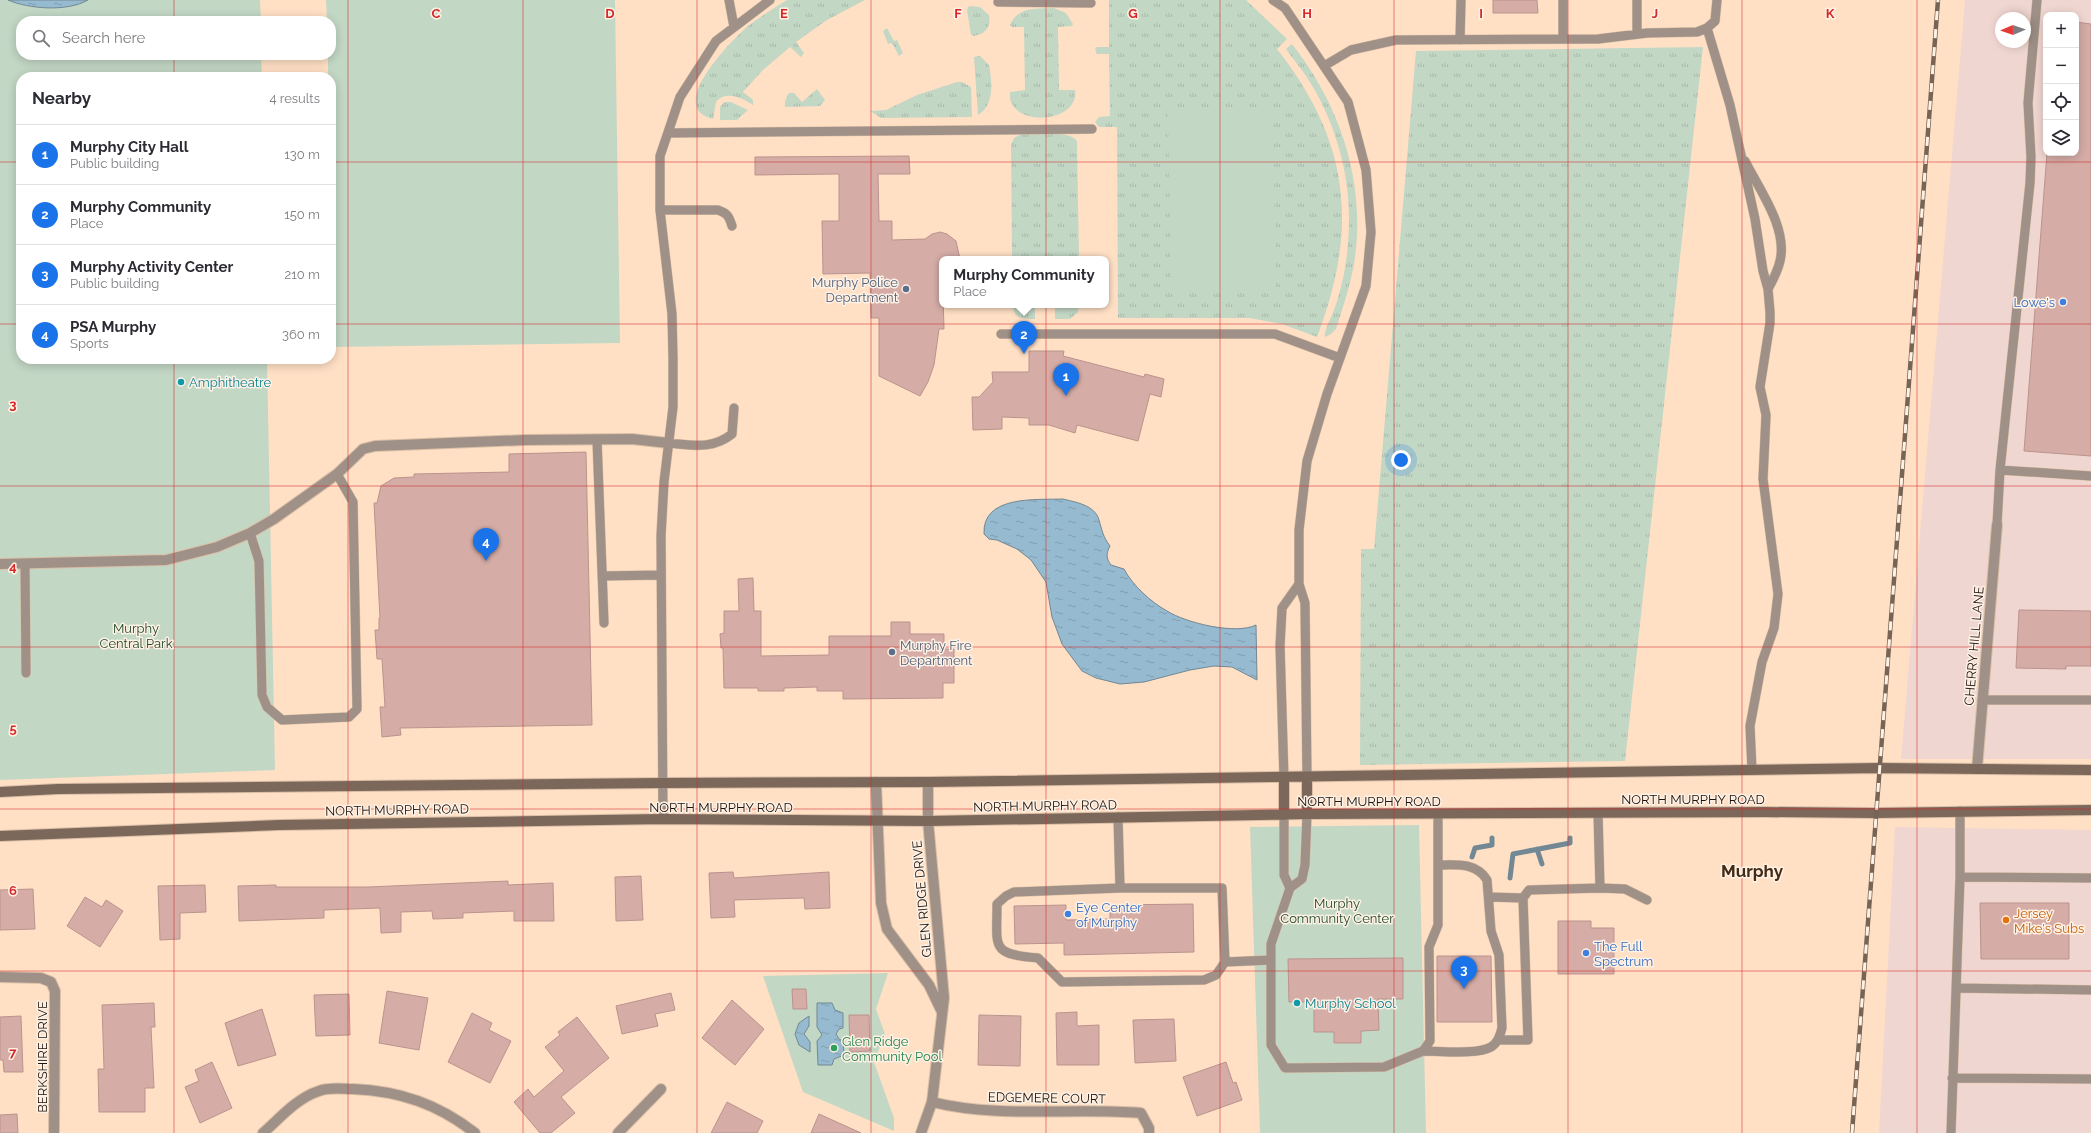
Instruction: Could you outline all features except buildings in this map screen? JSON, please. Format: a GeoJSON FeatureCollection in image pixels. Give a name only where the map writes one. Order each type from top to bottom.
{"type":"FeatureCollection","features":[{"type":"Feature","properties":{"kind":"main road","name":"NORTH MURPHY ROAD"},"geometry":{"type":"LineString","coordinates":[[0,792],[58,788],[1307,778],[1752,770],[2091,770]]}},
{"type":"Feature","properties":{"kind":"main road"},"geometry":{"type":"LineString","coordinates":[[1284,778],[1284,815]]}},
{"type":"Feature","properties":{"kind":"main road"},"geometry":{"type":"LineString","coordinates":[[1307,778],[1307,814]]}},
{"type":"Feature","properties":{"kind":"main road","name":"NORTH MURPHY ROAD"},"geometry":{"type":"LineString","coordinates":[[0,836],[279,825],[663,819],[928,821],[1307,814],[1875,813],[2091,810]]}},
{"type":"Feature","properties":{"kind":"street"},"geometry":{"type":"LineString","coordinates":[[0,564],[166,560],[217,547],[250,533],[338,474],[358,452],[375,446],[632,439],[668,443]]}},
{"type":"Feature","properties":{"kind":"street","name":"CHERRY HILL LANE"},"geometry":{"type":"LineString","coordinates":[[1976,769],[1997,525]]}},
{"type":"Feature","properties":{"kind":"street","name":"GLEN RIDGE DRIVE"},"geometry":{"type":"LineString","coordinates":[[876,782],[876,821],[881,903],[887,929],[930,985],[943,1014]]}},
{"type":"Feature","properties":{"kind":"street","name":"GLEN RIDGE DRIVE"},"geometry":{"type":"LineString","coordinates":[[921,1133],[932,1102],[943,1014],[944,991],[928,821],[928,782]]}},
{"type":"Feature","properties":{"kind":"street","name":"BERKSHIRE DRIVE"},"geometry":{"type":"LineString","coordinates":[[0,977],[41,978],[51,982],[55,991],[54,1133]]}},
{"type":"Feature","properties":{"kind":"street"},"geometry":{"type":"LineString","coordinates":[[263,1133],[304,1098],[321,1090],[343,1089],[376,1090],[428,1104],[461,1122],[475,1133]]}},
{"type":"Feature","properties":{"kind":"street"},"geometry":{"type":"LineString","coordinates":[[618,1133],[661,1089]]}},
{"type":"Feature","properties":{"kind":"street","name":"EDGEMERE COURT"},"geometry":{"type":"LineString","coordinates":[[932,1102],[993,1112],[1120,1111],[1142,1113],[1149,1128],[1149,1133]]}},
{"type":"Feature","properties":{"kind":"lane"},"geometry":{"type":"LineString","coordinates":[[729,0],[734,27]]}},
{"type":"Feature","properties":{"kind":"lane"},"geometry":{"type":"LineString","coordinates":[[663,819],[661,575],[664,482],[673,407],[673,358],[672,314],[660,210],[660,156],[680,97],[716,41],[770,0]]}},
{"type":"Feature","properties":{"kind":"lane"},"geometry":{"type":"LineString","coordinates":[[1273,0],[1285,8],[1348,102],[1366,170],[1371,232],[1366,286],[1340,358],[1307,461],[1299,530],[1299,584],[1305,603],[1307,778]]}},
{"type":"Feature","properties":{"kind":"lane"},"geometry":{"type":"LineString","coordinates":[[1460,40],[1461,0]]}},
{"type":"Feature","properties":{"kind":"lane"},"geometry":{"type":"LineString","coordinates":[[1563,0],[1563,39]]}},
{"type":"Feature","properties":{"kind":"lane"},"geometry":{"type":"LineString","coordinates":[[1637,0],[1637,34]]}},
{"type":"Feature","properties":{"kind":"lane"},"geometry":{"type":"LineString","coordinates":[[1324,66],[1351,50],[1396,40],[1598,39],[1637,34],[1697,32],[1707,28],[1715,21],[1718,0]]}},
{"type":"Feature","properties":{"kind":"lane"},"geometry":{"type":"LineString","coordinates":[[1997,525],[2000,470],[2030,183],[2031,157],[2028,103],[2037,0]]}},
{"type":"Feature","properties":{"kind":"lane"},"geometry":{"type":"LineString","coordinates":[[998,2],[1055,1],[1091,3]]}},
{"type":"Feature","properties":{"kind":"lane"},"geometry":{"type":"LineString","coordinates":[[1707,28],[1730,105],[1768,289],[1770,324],[1760,387],[1766,415],[1763,479],[1778,594],[1774,628],[1762,662],[1750,726],[1752,770]]}},
{"type":"Feature","properties":{"kind":"lane"},"geometry":{"type":"LineString","coordinates":[[668,133],[1092,129]]}},
{"type":"Feature","properties":{"kind":"lane"},"geometry":{"type":"LineString","coordinates":[[1738,147],[1778,226],[1781,244],[1780,260],[1768,289]]}},
{"type":"Feature","properties":{"kind":"lane"},"geometry":{"type":"LineString","coordinates":[[660,210],[718,210],[725,212],[730,217],[732,226]]}},
{"type":"Feature","properties":{"kind":"lane"},"geometry":{"type":"LineString","coordinates":[[1001,334],[1275,334],[1340,358]]}},
{"type":"Feature","properties":{"kind":"lane"},"geometry":{"type":"LineString","coordinates":[[668,443],[698,445],[720,443],[732,434],[734,408]]}},
{"type":"Feature","properties":{"kind":"lane"},"geometry":{"type":"LineString","coordinates":[[597,440],[604,623]]}},
{"type":"Feature","properties":{"kind":"lane"},"geometry":{"type":"LineString","coordinates":[[2000,470],[2091,476]]}},
{"type":"Feature","properties":{"kind":"lane"},"geometry":{"type":"LineString","coordinates":[[250,533],[259,561],[262,695],[267,707],[282,720],[349,717],[357,709],[353,502],[338,474]]}},
{"type":"Feature","properties":{"kind":"lane"},"geometry":{"type":"LineString","coordinates":[[25,564],[26,673]]}},
{"type":"Feature","properties":{"kind":"lane"},"geometry":{"type":"LineString","coordinates":[[602,576],[661,575]]}},
{"type":"Feature","properties":{"kind":"lane"},"geometry":{"type":"LineString","coordinates":[[1284,778],[1280,646],[1282,608],[1299,584]]}},
{"type":"Feature","properties":{"kind":"lane"},"geometry":{"type":"LineString","coordinates":[[1982,700],[2091,700]]}},
{"type":"Feature","properties":{"kind":"lane"},"geometry":{"type":"LineString","coordinates":[[1951,1133],[1952,1078],[1957,988],[1960,811]]}},
{"type":"Feature","properties":{"kind":"lane"},"geometry":{"type":"LineString","coordinates":[[1598,813],[1600,888]]}},
{"type":"Feature","properties":{"kind":"lane"},"geometry":{"type":"LineString","coordinates":[[1307,814],[1305,865],[1302,879],[1290,888],[1271,944],[1271,1045],[1286,1068],[1384,1067],[1423,1051],[1480,1050],[1492,1046],[1498,1040],[1502,1028],[1500,968],[1499,955],[1491,931],[1487,880],[1483,874],[1472,866],[1438,865]]}},
{"type":"Feature","properties":{"kind":"lane"},"geometry":{"type":"LineString","coordinates":[[1423,1051],[1430,1041],[1429,947],[1438,925],[1438,814]]}},
{"type":"Feature","properties":{"kind":"lane"},"geometry":{"type":"LineString","coordinates":[[1284,815],[1284,875],[1290,888]]}},
{"type":"Feature","properties":{"kind":"lane"},"geometry":{"type":"LineString","coordinates":[[1118,817],[1120,888]]}},
{"type":"Feature","properties":{"kind":"lane"},"geometry":{"type":"LineString","coordinates":[[1960,877],[2091,878]]}},
{"type":"Feature","properties":{"kind":"lane"},"geometry":{"type":"LineString","coordinates":[[1120,888],[1222,888],[1225,962],[1216,975],[1204,980],[1062,982],[1038,958],[1012,956],[1002,951],[997,941],[997,904],[1006,896],[1014,892],[1120,888]]}},
{"type":"Feature","properties":{"kind":"lane"},"geometry":{"type":"LineString","coordinates":[[1498,1040],[1528,1040],[1523,898],[1529,890],[1600,888],[1625,889],[1647,900]]}},
{"type":"Feature","properties":{"kind":"lane"},"geometry":{"type":"LineString","coordinates":[[1489,897],[1523,898]]}},
{"type":"Feature","properties":{"kind":"lane"},"geometry":{"type":"LineString","coordinates":[[1225,962],[1271,960]]}},
{"type":"Feature","properties":{"kind":"lane"},"geometry":{"type":"LineString","coordinates":[[1957,988],[2091,990]]}},
{"type":"Feature","properties":{"kind":"lane"},"geometry":{"type":"LineString","coordinates":[[1952,1078],[2091,1079]]}},
{"type":"Feature","properties":{"kind":"shaded area"},"geometry":{"type":"Polygon","coordinates":[[[1965,0],[2091,0],[2091,759],[1901,759],[1965,0]]]}},
{"type":"Feature","properties":{"kind":"shaded area"},"geometry":{"type":"Polygon","coordinates":[[[1895,827],[2091,830],[2091,1133],[1879,1133],[1895,827]]]}},
{"type":"Feature","properties":{"kind":"green space","name":"Murphy Central Park"},"geometry":{"type":"Polygon","coordinates":[[[0,0],[260,0],[261,16],[16,16],[16,60],[261,60],[262,72],[16,72],[16,364],[267,364],[275,770],[0,780],[0,0]]]}},
{"type":"Feature","properties":{"kind":"green space"},"geometry":{"type":"Polygon","coordinates":[[[326,0],[615,0],[620,343],[336,347],[336,72],[328,72],[328,60],[336,60],[336,16],[327,16],[326,0]]]}},
{"type":"Feature","properties":{"kind":"green space"},"geometry":{"type":"Polygon","coordinates":[[[787,0],[865,0],[827,20],[796,42],[804,53],[801,57],[790,47],[763,70],[743,92],[753,100],[753,105],[734,96],[724,96],[716,102],[713,119],[700,112],[696,102],[698,88],[717,59],[748,26],[787,0]]]}},
{"type":"Feature","properties":{"kind":"green space"},"geometry":{"type":"Polygon","coordinates":[[[1109,0],[1246,0],[1287,39],[1277,49],[1301,84],[1320,118],[1333,152],[1340,187],[1342,222],[1339,259],[1330,297],[1317,337],[1282,324],[1249,318],[1118,318],[1117,127],[1099,127],[1095,122],[1099,117],[1110,116],[1109,54],[1097,54],[1095,49],[1097,47],[1109,47],[1109,0]]]}},
{"type":"Feature","properties":{"kind":"green space"},"geometry":{"type":"Polygon","coordinates":[[[969,6],[980,7],[989,15],[987,29],[982,34],[974,36],[971,35],[967,10],[969,6]]]}},
{"type":"Feature","properties":{"kind":"green space"},"geometry":{"type":"Polygon","coordinates":[[[1054,8],[1066,13],[1073,24],[1072,26],[1058,27],[1059,90],[1075,90],[1073,102],[1066,110],[1056,116],[1043,118],[1030,116],[1019,112],[1012,104],[1010,92],[1025,90],[1024,27],[1012,27],[1010,25],[1018,14],[1023,12],[1035,9],[1054,8]]]}},
{"type":"Feature","properties":{"kind":"green space"},"geometry":{"type":"Polygon","coordinates":[[[887,28],[894,41],[897,40],[903,53],[899,56],[892,43],[888,44],[883,31],[887,28]]]}},
{"type":"Feature","properties":{"kind":"green space"},"geometry":{"type":"Polygon","coordinates":[[[1292,44],[1324,93],[1337,120],[1353,176],[1357,205],[1357,234],[1354,264],[1350,281],[1336,329],[1325,337],[1326,328],[1338,299],[1346,264],[1349,217],[1346,180],[1338,144],[1324,108],[1304,73],[1286,49],[1292,44]]]}},
{"type":"Feature","properties":{"kind":"green space"},"geometry":{"type":"Polygon","coordinates":[[[1703,47],[1625,761],[1360,765],[1361,549],[1374,549],[1416,51],[1703,47]]]}},
{"type":"Feature","properties":{"kind":"green space"},"geometry":{"type":"Polygon","coordinates":[[[980,56],[989,65],[991,92],[987,105],[978,115],[974,57],[980,56]]]}},
{"type":"Feature","properties":{"kind":"green space"},"geometry":{"type":"Polygon","coordinates":[[[957,82],[962,82],[971,87],[972,117],[881,118],[870,111],[886,110],[917,95],[957,82]]]}},
{"type":"Feature","properties":{"kind":"green space"},"geometry":{"type":"Polygon","coordinates":[[[817,89],[825,100],[820,106],[785,107],[785,101],[789,93],[794,93],[802,102],[817,89]]]}},
{"type":"Feature","properties":{"kind":"green space"},"geometry":{"type":"Polygon","coordinates":[[[724,102],[731,102],[748,110],[737,120],[720,120],[720,107],[724,102]]]}},
{"type":"Feature","properties":{"kind":"green space"},"geometry":{"type":"Polygon","coordinates":[[[1273,110],[1276,290],[1171,292],[1168,112],[1273,110]]]}},
{"type":"Feature","properties":{"kind":"green space"},"geometry":{"type":"Polygon","coordinates":[[[1043,133],[1067,135],[1077,141],[1079,256],[1012,256],[1011,145],[1014,138],[1021,134],[1043,133]]]}},
{"type":"Feature","properties":{"kind":"green space"},"geometry":{"type":"Polygon","coordinates":[[[1013,308],[1035,308],[1035,319],[1017,316],[1013,308]]]}},
{"type":"Feature","properties":{"kind":"green space"},"geometry":{"type":"Polygon","coordinates":[[[1055,308],[1079,308],[1078,312],[1070,319],[1055,319],[1055,308]]]}},
{"type":"Feature","properties":{"kind":"green space","name":"Murphy Community Center"},"geometry":{"type":"Polygon","coordinates":[[[1419,825],[1426,1133],[1260,1133],[1250,827],[1419,825]]]}},
{"type":"Feature","properties":{"kind":"green space","name":"Glen Ridge Community Pool"},"geometry":{"type":"Polygon","coordinates":[[[888,973],[876,1009],[885,1034],[874,1062],[894,1118],[894,1131],[803,1092],[763,976],[888,973]]]}},
{"type":"Feature","properties":{"kind":"water"},"geometry":{"type":"Polygon","coordinates":[[[8,0],[88,0],[70,6],[48,8],[26,5],[8,0]]]}},
{"type":"Feature","properties":{"kind":"water"},"geometry":{"type":"Polygon","coordinates":[[[1063,499],[1084,505],[1097,515],[1104,536],[1110,546],[1107,556],[1111,565],[1124,569],[1137,587],[1161,607],[1186,620],[1211,626],[1236,629],[1256,625],[1257,680],[1232,667],[1214,666],[1190,670],[1144,682],[1120,684],[1096,678],[1082,671],[1062,644],[1052,617],[1046,582],[1031,560],[1017,549],[997,540],[989,539],[984,534],[986,521],[992,512],[1001,506],[1026,500],[1063,499]]]}},
{"type":"Feature","properties":{"kind":"water"},"geometry":{"type":"Polygon","coordinates":[[[817,1003],[832,1003],[835,1010],[843,1013],[843,1028],[839,1029],[836,1034],[839,1039],[843,1041],[844,1055],[834,1059],[832,1065],[818,1065],[817,1041],[822,1035],[817,1027],[817,1003]]]}},
{"type":"Feature","properties":{"kind":"water"},"geometry":{"type":"Polygon","coordinates":[[[809,1016],[809,1026],[804,1034],[810,1042],[810,1052],[799,1045],[795,1034],[799,1023],[809,1016]]]}},
{"type":"Feature","properties":{"kind":"waterway"},"geometry":{"type":"LineString","coordinates":[[1472,857],[1475,848],[1492,845],[1492,838]]}},
{"type":"Feature","properties":{"kind":"waterway"},"geometry":{"type":"LineString","coordinates":[[1510,878],[1513,854],[1570,843],[1570,838]]}},
{"type":"Feature","properties":{"kind":"waterway"},"geometry":{"type":"LineString","coordinates":[[1537,849],[1542,864]]}},
{"type":"Feature","properties":{"kind":"railway"},"geometry":{"type":"LineString","coordinates":[[1852,1133],[1938,0]]}},
{"type":"Feature","properties":{"kind":"place","name":"Murphy Police Department"},"geometry":{"type":"Point","coordinates":[906,289]}},
{"type":"Feature","properties":{"kind":"place","name":"Lowe's"},"geometry":{"type":"Point","coordinates":[2063,302]}},
{"type":"Feature","properties":{"kind":"place","name":"Murphy Community"},"geometry":{"type":"Point","coordinates":[1024,354]}},
{"type":"Feature","properties":{"kind":"place","name":"Amphitheatre"},"geometry":{"type":"Point","coordinates":[181,382]}},
{"type":"Feature","properties":{"kind":"place","name":"Murphy City Hall"},"geometry":{"type":"Point","coordinates":[1066,396]}},
{"type":"Feature","properties":{"kind":"place","name":"PSA Murphy"},"geometry":{"type":"Point","coordinates":[486,561]}},
{"type":"Feature","properties":{"kind":"place","name":"Murphy Fire Department"},"geometry":{"type":"Point","coordinates":[892,652]}},
{"type":"Feature","properties":{"kind":"place","name":"Eye Center of Murphy"},"geometry":{"type":"Point","coordinates":[1068,914]}},
{"type":"Feature","properties":{"kind":"place","name":"Jersey Mike's Subs"},"geometry":{"type":"Point","coordinates":[2006,920]}},
{"type":"Feature","properties":{"kind":"place","name":"The Full Spectrum"},"geometry":{"type":"Point","coordinates":[1586,953]}},
{"type":"Feature","properties":{"kind":"place","name":"Murphy Activity Center"},"geometry":{"type":"Point","coordinates":[1464,989]}},
{"type":"Feature","properties":{"kind":"place","name":"Murphy School"},"geometry":{"type":"Point","coordinates":[1297,1003]}},
{"type":"Feature","properties":{"kind":"place","name":"Glen Ridge Community Pool"},"geometry":{"type":"Point","coordinates":[834,1048]}},
{"type":"Feature","properties":{"kind":"district","name":"Murphy"},"geometry":{"type":"Point","coordinates":[1752,871]}}]}
